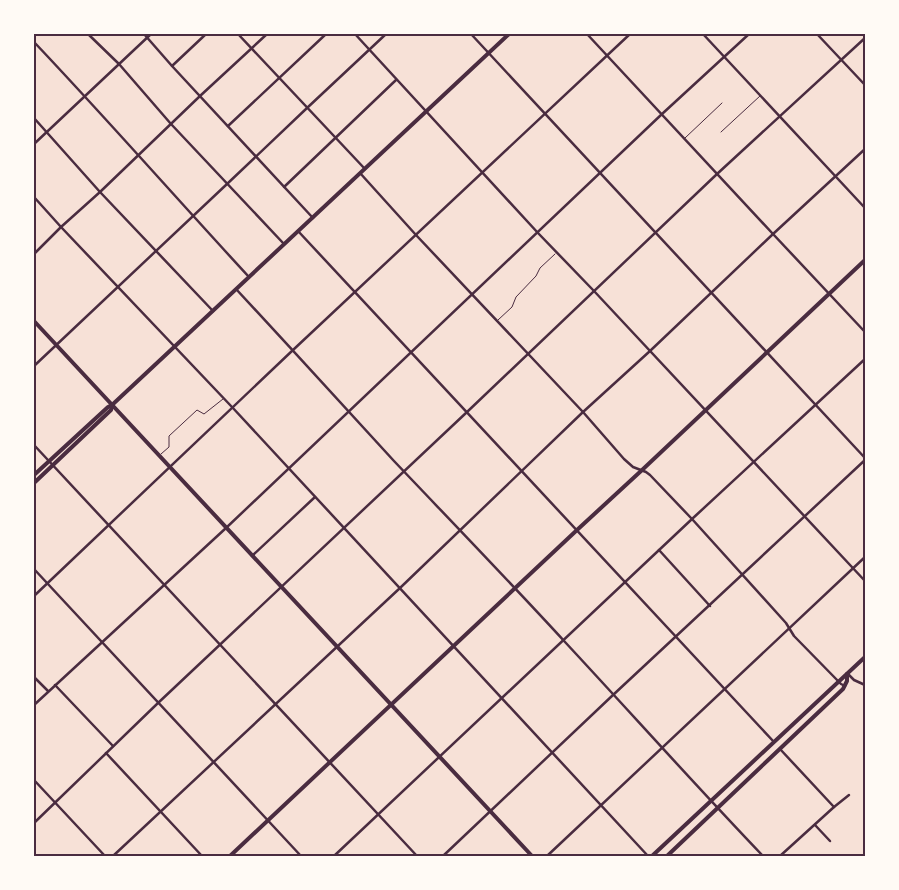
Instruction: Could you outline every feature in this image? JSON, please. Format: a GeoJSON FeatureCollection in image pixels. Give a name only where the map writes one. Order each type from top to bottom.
{"type":"FeatureCollection","features":[{"type":"Feature","properties":{"kind":"main road"},"geometry":{"type":"LineString","coordinates":[[34,475],[108,407],[112,406],[509,34]]}},
{"type":"Feature","properties":{"kind":"main road"},"geometry":{"type":"LineString","coordinates":[[230,856],[865,260]]}},
{"type":"Feature","properties":{"kind":"main road"},"geometry":{"type":"LineString","coordinates":[[34,322],[532,856]]}},
{"type":"Feature","properties":{"kind":"main road"},"geometry":{"type":"LineString","coordinates":[[34,483],[111,410],[112,406]]}},
{"type":"Feature","properties":{"kind":"main road"},"geometry":{"type":"LineString","coordinates":[[650,856],[865,656]]}},
{"type":"Feature","properties":{"kind":"main road"},"geometry":{"type":"LineString","coordinates":[[666,856],[718,809],[845,686],[848,678],[847,674]]}},
{"type":"Feature","properties":{"kind":"street"},"geometry":{"type":"LineString","coordinates":[[88,34],[119,64],[171,124],[284,244]]}},
{"type":"Feature","properties":{"kind":"street"},"geometry":{"type":"LineString","coordinates":[[144,34],[312,218]]}},
{"type":"Feature","properties":{"kind":"street"},"geometry":{"type":"LineString","coordinates":[[34,144],[151,34]]}},
{"type":"Feature","properties":{"kind":"street"},"geometry":{"type":"LineString","coordinates":[[172,66],[206,34]]}},
{"type":"Feature","properties":{"kind":"street"},"geometry":{"type":"LineString","coordinates":[[238,34],[364,169]]}},
{"type":"Feature","properties":{"kind":"street"},"geometry":{"type":"LineString","coordinates":[[34,254],[268,34]]}},
{"type":"Feature","properties":{"kind":"street"},"geometry":{"type":"LineString","coordinates":[[228,126],[326,34]]}},
{"type":"Feature","properties":{"kind":"street"},"geometry":{"type":"LineString","coordinates":[[355,34],[538,233],[865,581]]}},
{"type":"Feature","properties":{"kind":"street"},"geometry":{"type":"LineString","coordinates":[[34,366],[386,34]]}},
{"type":"Feature","properties":{"kind":"street"},"geometry":{"type":"LineString","coordinates":[[443,856],[865,459],[471,34]]}},
{"type":"Feature","properties":{"kind":"street"},"geometry":{"type":"LineString","coordinates":[[587,34],[865,332]]}},
{"type":"Feature","properties":{"kind":"street"},"geometry":{"type":"LineString","coordinates":[[34,596],[232,407],[630,34]]}},
{"type":"Feature","properties":{"kind":"street"},"geometry":{"type":"LineString","coordinates":[[702,34],[865,208]]}},
{"type":"Feature","properties":{"kind":"street"},"geometry":{"type":"LineString","coordinates":[[34,705],[226,528],[662,114],[749,34]]}},
{"type":"Feature","properties":{"kind":"street"},"geometry":{"type":"LineString","coordinates":[[817,34],[865,85]]}},
{"type":"Feature","properties":{"kind":"street"},"geometry":{"type":"LineString","coordinates":[[34,823],[281,586],[717,174],[865,38]]}},
{"type":"Feature","properties":{"kind":"street"},"geometry":{"type":"LineString","coordinates":[[34,42],[250,277]]}},
{"type":"Feature","properties":{"kind":"street"},"geometry":{"type":"LineString","coordinates":[[284,187],[396,80]]}},
{"type":"Feature","properties":{"kind":"street"},"geometry":{"type":"LineString","coordinates":[[34,118],[100,192],[213,311]]}},
{"type":"Feature","properties":{"kind":"street"},"geometry":{"type":"LineString","coordinates":[[113,856],[400,588],[583,412],[865,148]]}},
{"type":"Feature","properties":{"kind":"street"},"geometry":{"type":"LineString","coordinates":[[360,173],[583,412],[624,459],[633,467],[650,475],[786,623],[794,636],[845,686]]}},
{"type":"Feature","properties":{"kind":"street"},"geometry":{"type":"LineString","coordinates":[[34,197],[61,228],[232,407],[600,806],[650,856]]}},
{"type":"Feature","properties":{"kind":"street"},"geometry":{"type":"LineString","coordinates":[[298,231],[774,742]]}},
{"type":"Feature","properties":{"kind":"street"},"geometry":{"type":"LineString","coordinates":[[236,290],[564,640],[763,856]]}},
{"type":"Feature","properties":{"kind":"street"},"geometry":{"type":"LineString","coordinates":[[334,856],[865,359]]}},
{"type":"Feature","properties":{"kind":"street"},"geometry":{"type":"LineString","coordinates":[[34,444],[417,856]]}},
{"type":"Feature","properties":{"kind":"street"},"geometry":{"type":"LineString","coordinates":[[252,556],[315,497]]}},
{"type":"Feature","properties":{"kind":"street"},"geometry":{"type":"LineString","coordinates":[[659,550],[710,606]]}},
{"type":"Feature","properties":{"kind":"street"},"geometry":{"type":"LineString","coordinates":[[548,856],[865,557]]}},
{"type":"Feature","properties":{"kind":"street"},"geometry":{"type":"LineString","coordinates":[[34,570],[301,856]]}},
{"type":"Feature","properties":{"kind":"street"},"geometry":{"type":"LineString","coordinates":[[847,674],[865,685]]}},
{"type":"Feature","properties":{"kind":"street"},"geometry":{"type":"LineString","coordinates":[[34,677],[48,692]]}},
{"type":"Feature","properties":{"kind":"street"},"geometry":{"type":"LineString","coordinates":[[55,685],[113,746]]}},
{"type":"Feature","properties":{"kind":"street"},"geometry":{"type":"LineString","coordinates":[[780,749],[834,808]]}},
{"type":"Feature","properties":{"kind":"street"},"geometry":{"type":"LineString","coordinates":[[106,753],[202,856]]}},
{"type":"Feature","properties":{"kind":"street"},"geometry":{"type":"LineString","coordinates":[[34,780],[105,856]]}},
{"type":"Feature","properties":{"kind":"street"},"geometry":{"type":"LineString","coordinates":[[780,856],[848,795]]}},
{"type":"Feature","properties":{"kind":"street"},"geometry":{"type":"LineString","coordinates":[[815,825],[830,842]]}},
{"type":"Feature","properties":{"kind":"lane"},"geometry":{"type":"LineString","coordinates":[[721,132],[760,96]]}},
{"type":"Feature","properties":{"kind":"lane"},"geometry":{"type":"LineString","coordinates":[[684,138],[722,103]]}},
{"type":"Feature","properties":{"kind":"lane"},"geometry":{"type":"LineString","coordinates":[[497,320],[512,307],[516,297],[536,276],[540,268],[557,252]]}},
{"type":"Feature","properties":{"kind":"lane"},"geometry":{"type":"LineString","coordinates":[[159,456],[169,447],[169,436],[197,410],[204,414],[223,398]]}}]}
